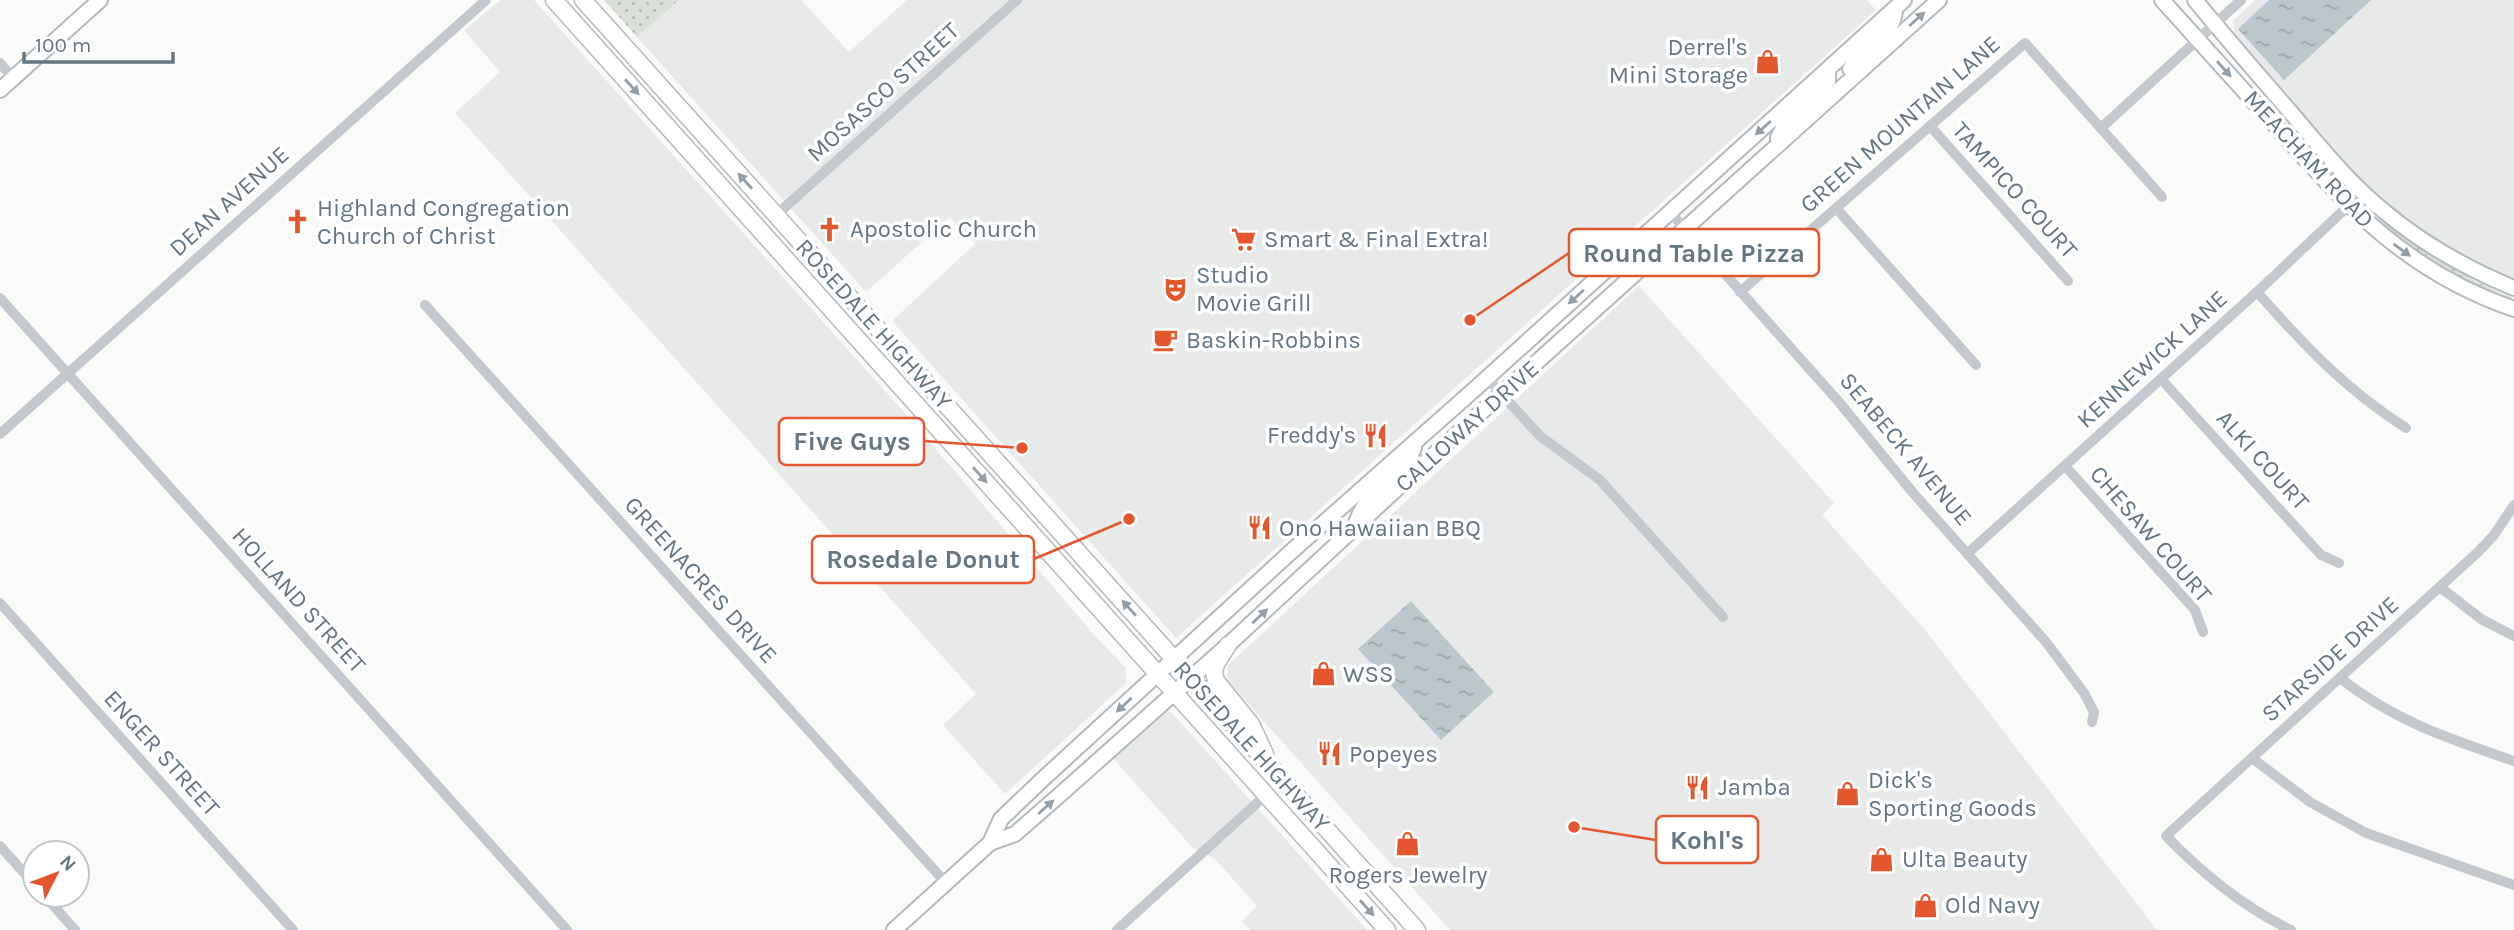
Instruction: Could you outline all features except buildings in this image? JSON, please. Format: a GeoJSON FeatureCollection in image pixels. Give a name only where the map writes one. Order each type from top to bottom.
{"type":"FeatureCollection","features":[{"type":"Feature","properties":{"kind":"main road"},"geometry":{"type":"LineString","coordinates":[[0,90],[100,0]]}},
{"type":"Feature","properties":{"kind":"main road","name":"ROSEDALE HIGHWAY"},"geometry":{"type":"LineString","coordinates":[[554,0],[1387,930]]}},
{"type":"Feature","properties":{"kind":"main road"},"geometry":{"type":"LineString","coordinates":[[571,0],[616,51],[649,74]]}},
{"type":"Feature","properties":{"kind":"main road","name":"ROSEDALE HIGHWAY"},"geometry":{"type":"LineString","coordinates":[[583,0],[1417,930]]}},
{"type":"Feature","properties":{"kind":"main road","name":"CALLOWAY DRIVE"},"geometry":{"type":"LineString","coordinates":[[894,930],[990,843],[1015,834],[1191,678],[1938,0]]}},
{"type":"Feature","properties":{"kind":"main road","name":"MEACHAM ROAD"},"geometry":{"type":"LineString","coordinates":[[2162,0],[2349,207],[2403,252],[2431,270],[2514,309]]}},
{"type":"Feature","properties":{"kind":"main road","name":"MEACHAM ROAD"},"geometry":{"type":"LineString","coordinates":[[2195,0],[2317,144],[2385,212],[2420,239],[2469,268],[2514,288]]}},
{"type":"Feature","properties":{"kind":"main road"},"geometry":{"type":"LineString","coordinates":[[1839,88],[1855,62],[1895,20],[1900,4]]}},
{"type":"Feature","properties":{"kind":"main road","name":"CALLOWAY DRIVE"},"geometry":{"type":"LineString","coordinates":[[990,843],[1001,819],[1158,673],[1900,4]]}},
{"type":"Feature","properties":{"kind":"main road"},"geometry":{"type":"LineString","coordinates":[[1772,149],[1786,122],[1828,81],[1828,70]]}},
{"type":"Feature","properties":{"kind":"main road"},"geometry":{"type":"LineString","coordinates":[[771,242],[825,286],[909,380],[928,385]]}},
{"type":"Feature","properties":{"kind":"main road"},"geometry":{"type":"LineString","coordinates":[[914,402],[925,399],[930,402],[972,446],[999,464]]}},
{"type":"Feature","properties":{"kind":"main road"},"geometry":{"type":"LineString","coordinates":[[1355,527],[1358,512],[1364,503],[1402,470],[1420,438]]}},
{"type":"Feature","properties":{"kind":"main road"},"geometry":{"type":"LineString","coordinates":[[1228,645],[1216,664],[1216,681],[1251,723],[1264,752],[1282,779]]}},
{"type":"Feature","properties":{"kind":"street","name":"DEAN AVENUE"},"geometry":{"type":"LineString","coordinates":[[0,434],[486,0]]}},
{"type":"Feature","properties":{"kind":"street","name":"MOSASCO STREET"},"geometry":{"type":"LineString","coordinates":[[776,215],[1017,0]]}},
{"type":"Feature","properties":{"kind":"street"},"geometry":{"type":"LineString","coordinates":[[2162,197],[2101,128],[2241,0]]}},
{"type":"Feature","properties":{"kind":"street","name":"GREEN MOUNTAIN LANE"},"geometry":{"type":"LineString","coordinates":[[1740,292],[2025,43],[2101,128]]}},
{"type":"Feature","properties":{"kind":"street"},"geometry":{"type":"LineString","coordinates":[[0,63],[13,78]]}},
{"type":"Feature","properties":{"kind":"street","name":"TAMPICO COURT"},"geometry":{"type":"LineString","coordinates":[[1930,126],[2068,282]]}},
{"type":"Feature","properties":{"kind":"street","name":"KENNEWICK LANE"},"geometry":{"type":"LineString","coordinates":[[1967,554],[2257,292],[2363,192]]}},
{"type":"Feature","properties":{"kind":"street"},"geometry":{"type":"LineString","coordinates":[[1836,208],[1976,365]]}},
{"type":"Feature","properties":{"kind":"street","name":"SEABECK AVENUE"},"geometry":{"type":"LineString","coordinates":[[1670,212],[1839,402],[1914,494],[2066,667],[2094,712],[2092,722]]}},
{"type":"Feature","properties":{"kind":"street"},"geometry":{"type":"LineString","coordinates":[[2257,292],[2355,393],[2406,428]]}},
{"type":"Feature","properties":{"kind":"street","name":"HOLLAND STREET"},"geometry":{"type":"LineString","coordinates":[[0,298],[567,930]]}},
{"type":"Feature","properties":{"kind":"street","name":"GREENACRES DRIVE"},"geometry":{"type":"LineString","coordinates":[[425,304],[946,883]]}},
{"type":"Feature","properties":{"kind":"street"},"geometry":{"type":"LineString","coordinates":[[1487,379],[1540,436],[1600,480],[1723,617]]}},
{"type":"Feature","properties":{"kind":"street","name":"ALKI COURT"},"geometry":{"type":"LineString","coordinates":[[2161,379],[2320,555],[2339,563]]}},
{"type":"Feature","properties":{"kind":"street","name":"CHESAW COURT"},"geometry":{"type":"LineString","coordinates":[[2065,466],[2195,610],[2203,632]]}},
{"type":"Feature","properties":{"kind":"street","name":"STARSIDE DRIVE"},"geometry":{"type":"LineString","coordinates":[[2291,930],[2229,893],[2166,836],[2479,552],[2513,510]]}},
{"type":"Feature","properties":{"kind":"street"},"geometry":{"type":"LineString","coordinates":[[2440,587],[2481,619],[2514,636]]}},
{"type":"Feature","properties":{"kind":"street","name":"ENGER STREET"},"geometry":{"type":"LineString","coordinates":[[0,603],[293,930]]}},
{"type":"Feature","properties":{"kind":"street"},"geometry":{"type":"LineString","coordinates":[[2340,678],[2405,721],[2514,761]]}},
{"type":"Feature","properties":{"kind":"street"},"geometry":{"type":"LineString","coordinates":[[2252,758],[2310,802],[2366,832],[2514,885]]}},
{"type":"Feature","properties":{"kind":"street"},"geometry":{"type":"LineString","coordinates":[[1117,930],[1266,794]]}},
{"type":"Feature","properties":{"kind":"street"},"geometry":{"type":"LineString","coordinates":[[0,846],[21,869]]}},
{"type":"Feature","properties":{"kind":"street"},"geometry":{"type":"LineString","coordinates":[[56,909],[75,930]]}},
{"type":"Feature","properties":{"kind":"shaded area"},"geometry":{"type":"Polygon","coordinates":[[[501,0],[534,0],[911,420],[1095,636],[1126,668],[1126,683],[1005,794],[943,725],[976,694],[455,113],[500,72],[464,30],[501,0]]]}},
{"type":"Feature","properties":{"kind":"shaded area"},"geometry":{"type":"Polygon","coordinates":[[[604,0],[679,0],[637,37],[604,0]]]}},
{"type":"Feature","properties":{"kind":"shaded area"},"geometry":{"type":"Polygon","coordinates":[[[679,0],[801,0],[849,52],[907,0],[1867,0],[1876,10],[1176,638],[892,321],[975,244],[950,217],[866,292],[637,37],[679,0]]]}},
{"type":"Feature","properties":{"kind":"shaded area"},"geometry":{"type":"Polygon","coordinates":[[[2255,0],[2514,0],[2514,279],[2446,249],[2369,190],[2235,35],[2233,21],[2255,0]]]}},
{"type":"Feature","properties":{"kind":"shaded area"},"geometry":{"type":"Polygon","coordinates":[[[2369,213],[2473,280],[2514,299],[2514,304],[2475,289],[2427,263],[2372,222],[2369,213]]]}},
{"type":"Feature","properties":{"kind":"shaded area"},"geometry":{"type":"Polygon","coordinates":[[[1639,286],[1834,503],[1822,515],[1926,631],[2157,930],[1450,930],[1227,680],[1228,665],[1639,286]]]}},
{"type":"Feature","properties":{"kind":"shaded area"},"geometry":{"type":"Polygon","coordinates":[[[1157,710],[1171,712],[1367,930],[1250,930],[1242,921],[1257,906],[1216,860],[1191,846],[1110,755],[1157,710]]]}},
{"type":"Feature","properties":{"kind":"water"},"geometry":{"type":"Polygon","coordinates":[[[2269,0],[2371,0],[2284,80],[2238,29],[2269,0]]]}},
{"type":"Feature","properties":{"kind":"water"},"geometry":{"type":"Polygon","coordinates":[[[1411,601],[1494,692],[1441,740],[1358,649],[1411,601]]]}},
{"type":"Feature","properties":{"kind":"place","name":"Derrel's Mini Storage"},"geometry":{"type":"Point","coordinates":[1768,61]}},
{"type":"Feature","properties":{"kind":"place","name":"Highland Congregation Church of Christ"},"geometry":{"type":"Point","coordinates":[297,222]}},
{"type":"Feature","properties":{"kind":"place","name":"Apostolic Church"},"geometry":{"type":"Point","coordinates":[830,229]}},
{"type":"Feature","properties":{"kind":"place","name":"Smart & Final Extra!"},"geometry":{"type":"Point","coordinates":[1244,239]}},
{"type":"Feature","properties":{"kind":"place","name":"Studio Movie Grill"},"geometry":{"type":"Point","coordinates":[1176,289]}},
{"type":"Feature","properties":{"kind":"place","name":"Round Table Pizza"},"geometry":{"type":"Point","coordinates":[1470,320]}},
{"type":"Feature","properties":{"kind":"place","name":"Baskin-Robbins"},"geometry":{"type":"Point","coordinates":[1166,340]}},
{"type":"Feature","properties":{"kind":"place","name":"Freddy's"},"geometry":{"type":"Point","coordinates":[1376,435]}},
{"type":"Feature","properties":{"kind":"place","name":"Five Guys"},"geometry":{"type":"Point","coordinates":[1022,448]}},
{"type":"Feature","properties":{"kind":"place","name":"Rosedale Donut"},"geometry":{"type":"Point","coordinates":[1129,519]}},
{"type":"Feature","properties":{"kind":"place","name":"Ono Hawaiian BBQ"},"geometry":{"type":"Point","coordinates":[1259,528]}},
{"type":"Feature","properties":{"kind":"place","name":"WSS"},"geometry":{"type":"Point","coordinates":[1323,674]}},
{"type":"Feature","properties":{"kind":"place","name":"Popeyes"},"geometry":{"type":"Point","coordinates":[1329,754]}},
{"type":"Feature","properties":{"kind":"place","name":"Jamba"},"geometry":{"type":"Point","coordinates":[1698,787]}},
{"type":"Feature","properties":{"kind":"place","name":"Dick's Sporting Goods"},"geometry":{"type":"Point","coordinates":[1848,794]}},
{"type":"Feature","properties":{"kind":"place","name":"Kohl's"},"geometry":{"type":"Point","coordinates":[1574,827]}},
{"type":"Feature","properties":{"kind":"place","name":"Rogers Jewelry"},"geometry":{"type":"Point","coordinates":[1408,844]}},
{"type":"Feature","properties":{"kind":"place","name":"Ulta Beauty"},"geometry":{"type":"Point","coordinates":[1882,859]}},
{"type":"Feature","properties":{"kind":"place","name":"Old Navy"},"geometry":{"type":"Point","coordinates":[1925,905]}}]}
